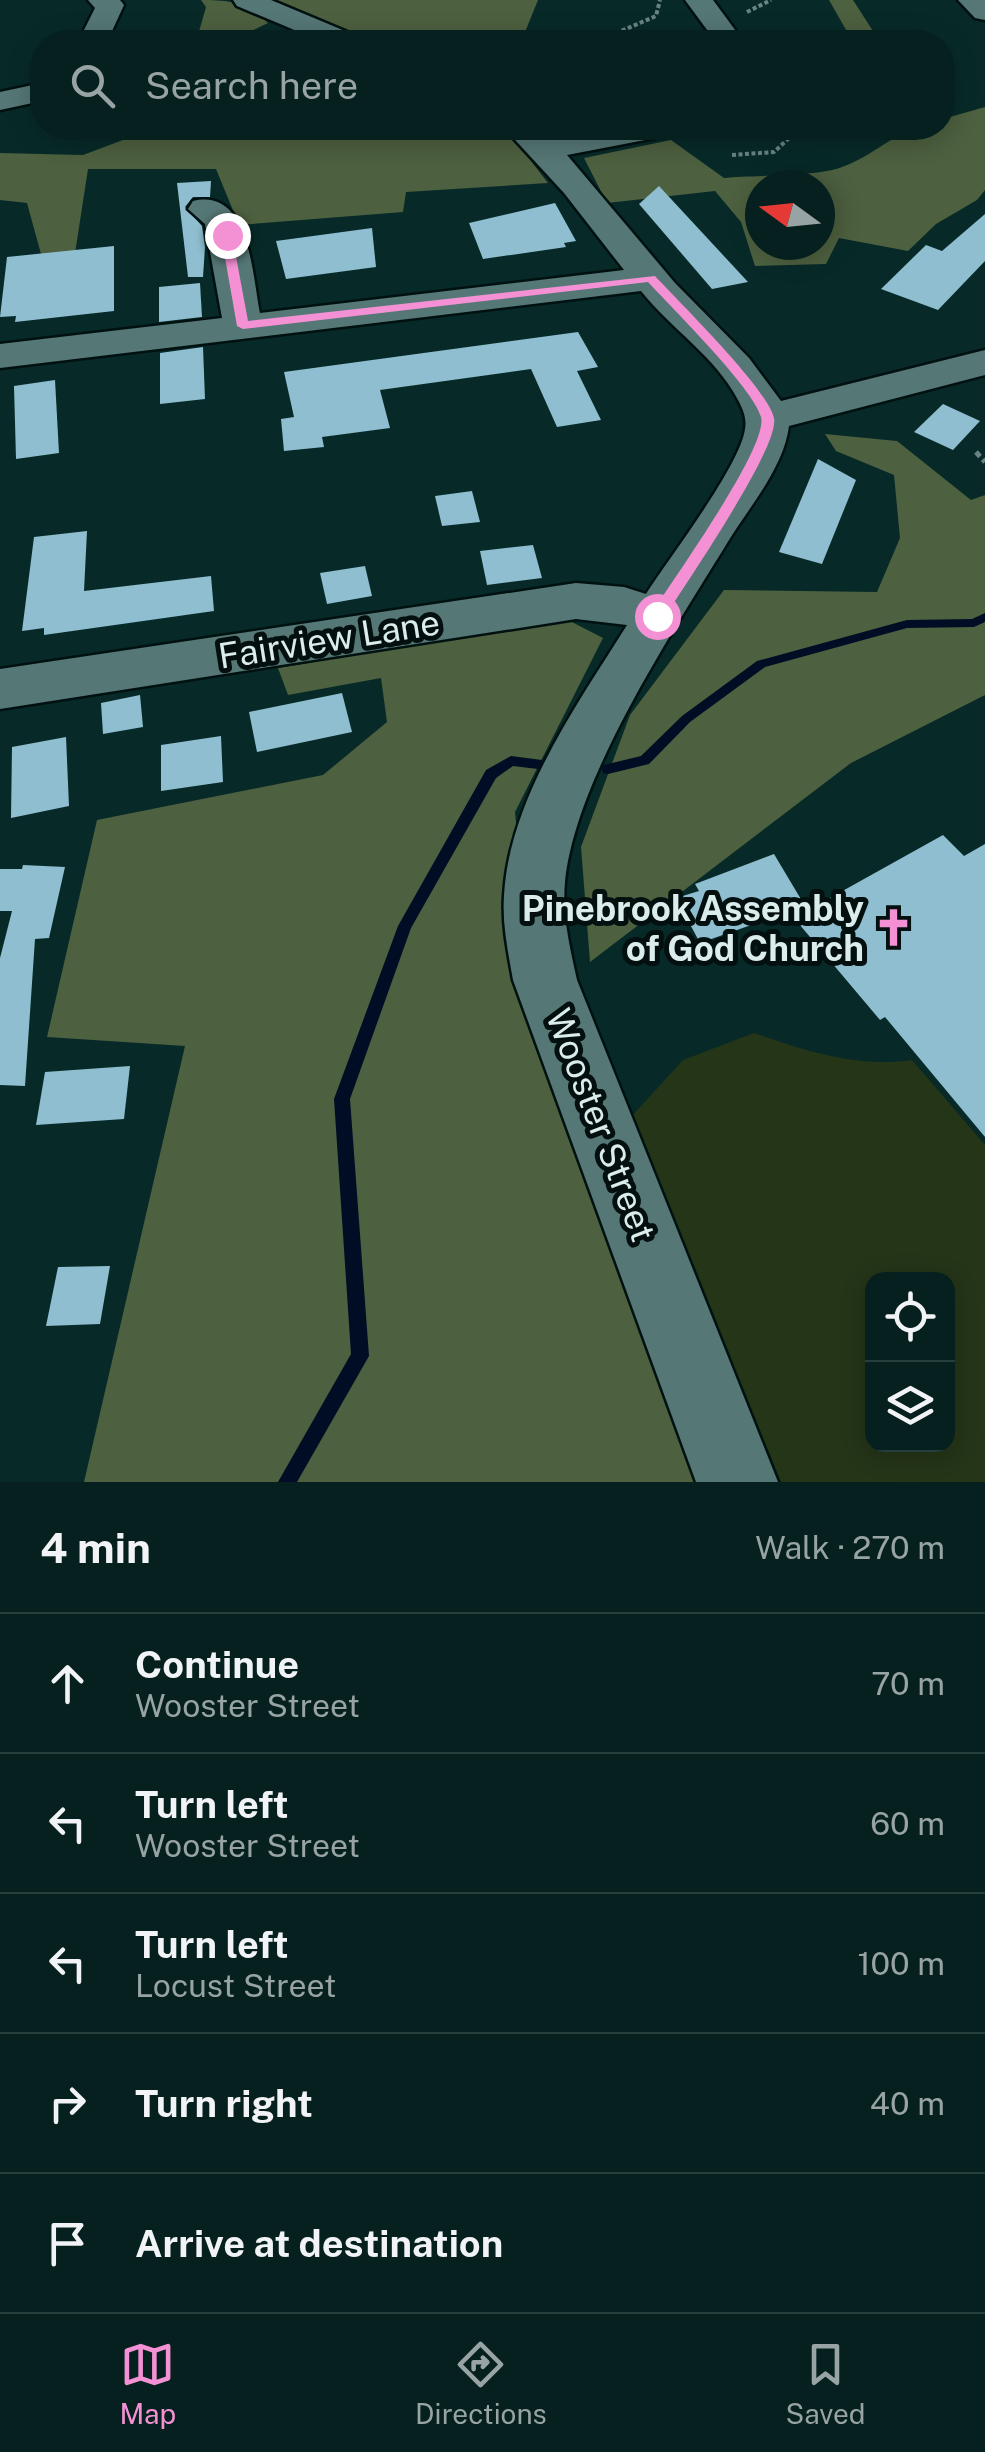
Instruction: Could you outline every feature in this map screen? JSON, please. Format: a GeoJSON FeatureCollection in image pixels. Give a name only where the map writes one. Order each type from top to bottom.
{"type":"FeatureCollection","features":[{"type":"Feature","properties":{"kind":"street"},"geometry":{"type":"LineString","coordinates":[[99,30],[110,5],[102,0]]}},
{"type":"Feature","properties":{"kind":"street"},"geometry":{"type":"LineString","coordinates":[[247,0],[318,30]]}},
{"type":"Feature","properties":{"kind":"street"},"geometry":{"type":"LineString","coordinates":[[699,0],[721,30]]}},
{"type":"Feature","properties":{"kind":"street"},"geometry":{"type":"LineString","coordinates":[[972,0],[985,12]]}},
{"type":"Feature","properties":{"kind":"street"},"geometry":{"type":"LineString","coordinates":[[0,101],[30,95]]}},
{"type":"Feature","properties":{"kind":"street"},"geometry":{"type":"LineString","coordinates":[[534,140],[742,377],[768,416],[804,412],[985,362]]}},
{"type":"Feature","properties":{"kind":"street"},"geometry":{"type":"LineString","coordinates":[[206,209],[222,220],[243,326]]}},
{"type":"Feature","properties":{"kind":"street"},"geometry":{"type":"LineString","coordinates":[[0,356],[651,278]]}},
{"type":"Feature","properties":{"kind":"street","name":"Wooster Street"},"geometry":{"type":"LineString","coordinates":[[737,1482],[545,980],[533,925],[538,866],[561,792],[657,616],[753,465],[767,430],[768,416]]}},
{"type":"Feature","properties":{"kind":"street","name":"Fairview Lane"},"geometry":{"type":"LineString","coordinates":[[0,689],[576,601],[624,605],[657,616]]}},
{"type":"Feature","properties":{"kind":"path"},"geometry":{"type":"LineString","coordinates":[[624,30],[656,16],[660,0]]}},
{"type":"Feature","properties":{"kind":"path"},"geometry":{"type":"LineString","coordinates":[[732,155],[774,152],[787,140]]}},
{"type":"Feature","properties":{"kind":"path"},"geometry":{"type":"LineString","coordinates":[[976,452],[985,462]]}},
{"type":"Feature","properties":{"kind":"green space"},"geometry":{"type":"Polygon","coordinates":[[[201,0],[237,4],[268,23],[254,30],[199,30],[206,7],[201,0]]]}},
{"type":"Feature","properties":{"kind":"green space"},"geometry":{"type":"Polygon","coordinates":[[[266,0],[538,0],[526,30],[345,30],[266,0]]]}},
{"type":"Feature","properties":{"kind":"green space"},"geometry":{"type":"Polygon","coordinates":[[[829,0],[853,0],[872,30],[846,30],[829,0]]]}},
{"type":"Feature","properties":{"kind":"green space"},"geometry":{"type":"Polygon","coordinates":[[[985,107],[985,190],[977,200],[936,224],[908,251],[839,238],[835,246],[835,170],[831,170],[857,161],[892,140],[955,140],[955,116],[985,107]]]}},
{"type":"Feature","properties":{"kind":"green space"},"geometry":{"type":"Polygon","coordinates":[[[123,140],[515,140],[548,183],[406,192],[403,212],[239,225],[216,169],[88,169],[70,286],[49,283],[27,203],[0,200],[0,153],[83,155],[123,140]]]}},
{"type":"Feature","properties":{"kind":"green space"},"geometry":{"type":"Polygon","coordinates":[[[671,140],[724,178],[745,177],[745,235],[741,222],[715,191],[607,203],[584,158],[671,140]]]}},
{"type":"Feature","properties":{"kind":"green space"},"geometry":{"type":"Polygon","coordinates":[[[753,260],[828,260],[826,264],[755,266],[753,260]]]}},
{"type":"Feature","properties":{"kind":"green space"},"geometry":{"type":"Polygon","coordinates":[[[825,434],[897,441],[971,500],[985,495],[985,695],[851,763],[590,962],[581,847],[630,715],[724,590],[877,592],[900,538],[894,475],[836,451],[825,434]]]}},
{"type":"Feature","properties":{"kind":"green space"},"geometry":{"type":"Polygon","coordinates":[[[568,620],[603,638],[515,812],[536,1040],[695,1482],[84,1482],[185,1046],[47,1037],[97,820],[323,775],[387,722],[381,678],[288,695],[278,668],[568,620]]]}},
{"type":"Feature","properties":{"kind":"green space"},"geometry":{"type":"Polygon","coordinates":[[[754,1033],[852,1060],[912,1060],[985,1145],[985,1482],[781,1482],[631,1117],[683,1060],[754,1033]]]}},
{"type":"Feature","properties":{"kind":"building"},"geometry":{"type":"Polygon","coordinates":[[[211,181],[210,197],[193,197],[185,207],[202,226],[205,247],[203,277],[188,277],[177,183],[211,181]]]}},
{"type":"Feature","properties":{"kind":"building"},"geometry":{"type":"Polygon","coordinates":[[[659,186],[748,282],[712,289],[639,204],[659,186]]]}},
{"type":"Feature","properties":{"kind":"building"},"geometry":{"type":"Polygon","coordinates":[[[555,203],[576,241],[564,243],[566,247],[483,259],[469,223],[555,203]]]}},
{"type":"Feature","properties":{"kind":"building"},"geometry":{"type":"Polygon","coordinates":[[[985,214],[985,261],[938,310],[881,289],[926,245],[942,251],[985,214]]]}},
{"type":"Feature","properties":{"kind":"building"},"geometry":{"type":"Polygon","coordinates":[[[372,228],[376,267],[286,279],[276,241],[372,228]]]}},
{"type":"Feature","properties":{"kind":"building"},"geometry":{"type":"Polygon","coordinates":[[[114,246],[114,311],[15,322],[16,316],[0,317],[7,257],[114,246]]]}},
{"type":"Feature","properties":{"kind":"building"},"geometry":{"type":"Polygon","coordinates":[[[200,283],[202,317],[159,322],[159,287],[200,283]]]}},
{"type":"Feature","properties":{"kind":"building"},"geometry":{"type":"Polygon","coordinates":[[[578,332],[598,367],[577,371],[601,420],[557,427],[531,369],[380,390],[390,428],[322,437],[324,447],[284,451],[281,419],[294,417],[284,372],[578,332]]]}},
{"type":"Feature","properties":{"kind":"building"},"geometry":{"type":"Polygon","coordinates":[[[203,347],[205,399],[160,404],[160,353],[203,347]]]}},
{"type":"Feature","properties":{"kind":"building"},"geometry":{"type":"Polygon","coordinates":[[[55,380],[59,453],[16,459],[14,386],[55,380]]]}},
{"type":"Feature","properties":{"kind":"building"},"geometry":{"type":"Polygon","coordinates":[[[943,404],[980,421],[953,450],[914,432],[943,404]]]}},
{"type":"Feature","properties":{"kind":"building"},"geometry":{"type":"Polygon","coordinates":[[[818,459],[856,480],[822,564],[779,552],[818,459]]]}},
{"type":"Feature","properties":{"kind":"building"},"geometry":{"type":"Polygon","coordinates":[[[472,491],[480,522],[442,526],[435,496],[472,491]]]}},
{"type":"Feature","properties":{"kind":"building"},"geometry":{"type":"Polygon","coordinates":[[[87,531],[84,591],[211,576],[214,611],[44,635],[44,628],[22,631],[34,537],[87,531]]]}},
{"type":"Feature","properties":{"kind":"building"},"geometry":{"type":"Polygon","coordinates":[[[533,545],[542,578],[487,585],[480,551],[533,545]]]}},
{"type":"Feature","properties":{"kind":"building"},"geometry":{"type":"Polygon","coordinates":[[[365,566],[372,596],[327,604],[320,573],[365,566]]]}},
{"type":"Feature","properties":{"kind":"building"},"geometry":{"type":"Polygon","coordinates":[[[342,693],[352,732],[257,752],[249,712],[342,693]]]}},
{"type":"Feature","properties":{"kind":"building"},"geometry":{"type":"Polygon","coordinates":[[[140,695],[143,727],[103,734],[101,703],[140,695]]]}},
{"type":"Feature","properties":{"kind":"building"},"geometry":{"type":"Polygon","coordinates":[[[221,736],[223,782],[161,791],[161,745],[221,736]]]}},
{"type":"Feature","properties":{"kind":"building"},"geometry":{"type":"Polygon","coordinates":[[[66,737],[69,806],[11,818],[12,747],[66,737]]]}},
{"type":"Feature","properties":{"kind":"building","name":"Pinebrook Assembly of God Church"},"geometry":{"type":"Polygon","coordinates":[[[943,835],[964,856],[985,844],[985,1137],[885,1017],[880,1020],[794,918],[943,835]]]}},
{"type":"Feature","properties":{"kind":"building"},"geometry":{"type":"Polygon","coordinates":[[[774,854],[805,906],[700,943],[676,898],[699,891],[695,884],[774,854]]]}},
{"type":"Feature","properties":{"kind":"building"},"geometry":{"type":"Polygon","coordinates":[[[23,865],[65,867],[49,938],[35,939],[25,1086],[0,1085],[0,958],[12,911],[0,911],[0,869],[22,869],[23,865]]]}},
{"type":"Feature","properties":{"kind":"building"},"geometry":{"type":"Polygon","coordinates":[[[130,1066],[124,1119],[36,1125],[45,1072],[130,1066]]]}},
{"type":"Feature","properties":{"kind":"building"},"geometry":{"type":"Polygon","coordinates":[[[110,1266],[100,1324],[46,1326],[58,1267],[110,1266]]]}},
{"type":"Feature","properties":{"kind":"waterway"},"geometry":{"type":"LineString","coordinates":[[608,769],[645,760],[686,719],[761,664],[907,624],[974,623],[985,617]]}},
{"type":"Feature","properties":{"kind":"waterway"},"geometry":{"type":"LineString","coordinates":[[287,1482],[360,1356],[342,1099],[405,926],[491,774],[511,761],[538,764]]}},
{"type":"Feature","properties":{"kind":"place","name":"Pinebrook Assembly of God Church"},"geometry":{"type":"Point","coordinates":[894,928]}},
{"type":"Feature","properties":{"kind":"route"},"geometry":{"type":"LineString","coordinates":[[227,235],[243,326],[651,278],[742,377],[768,416],[767,430],[753,465],[657,616]]}}]}
